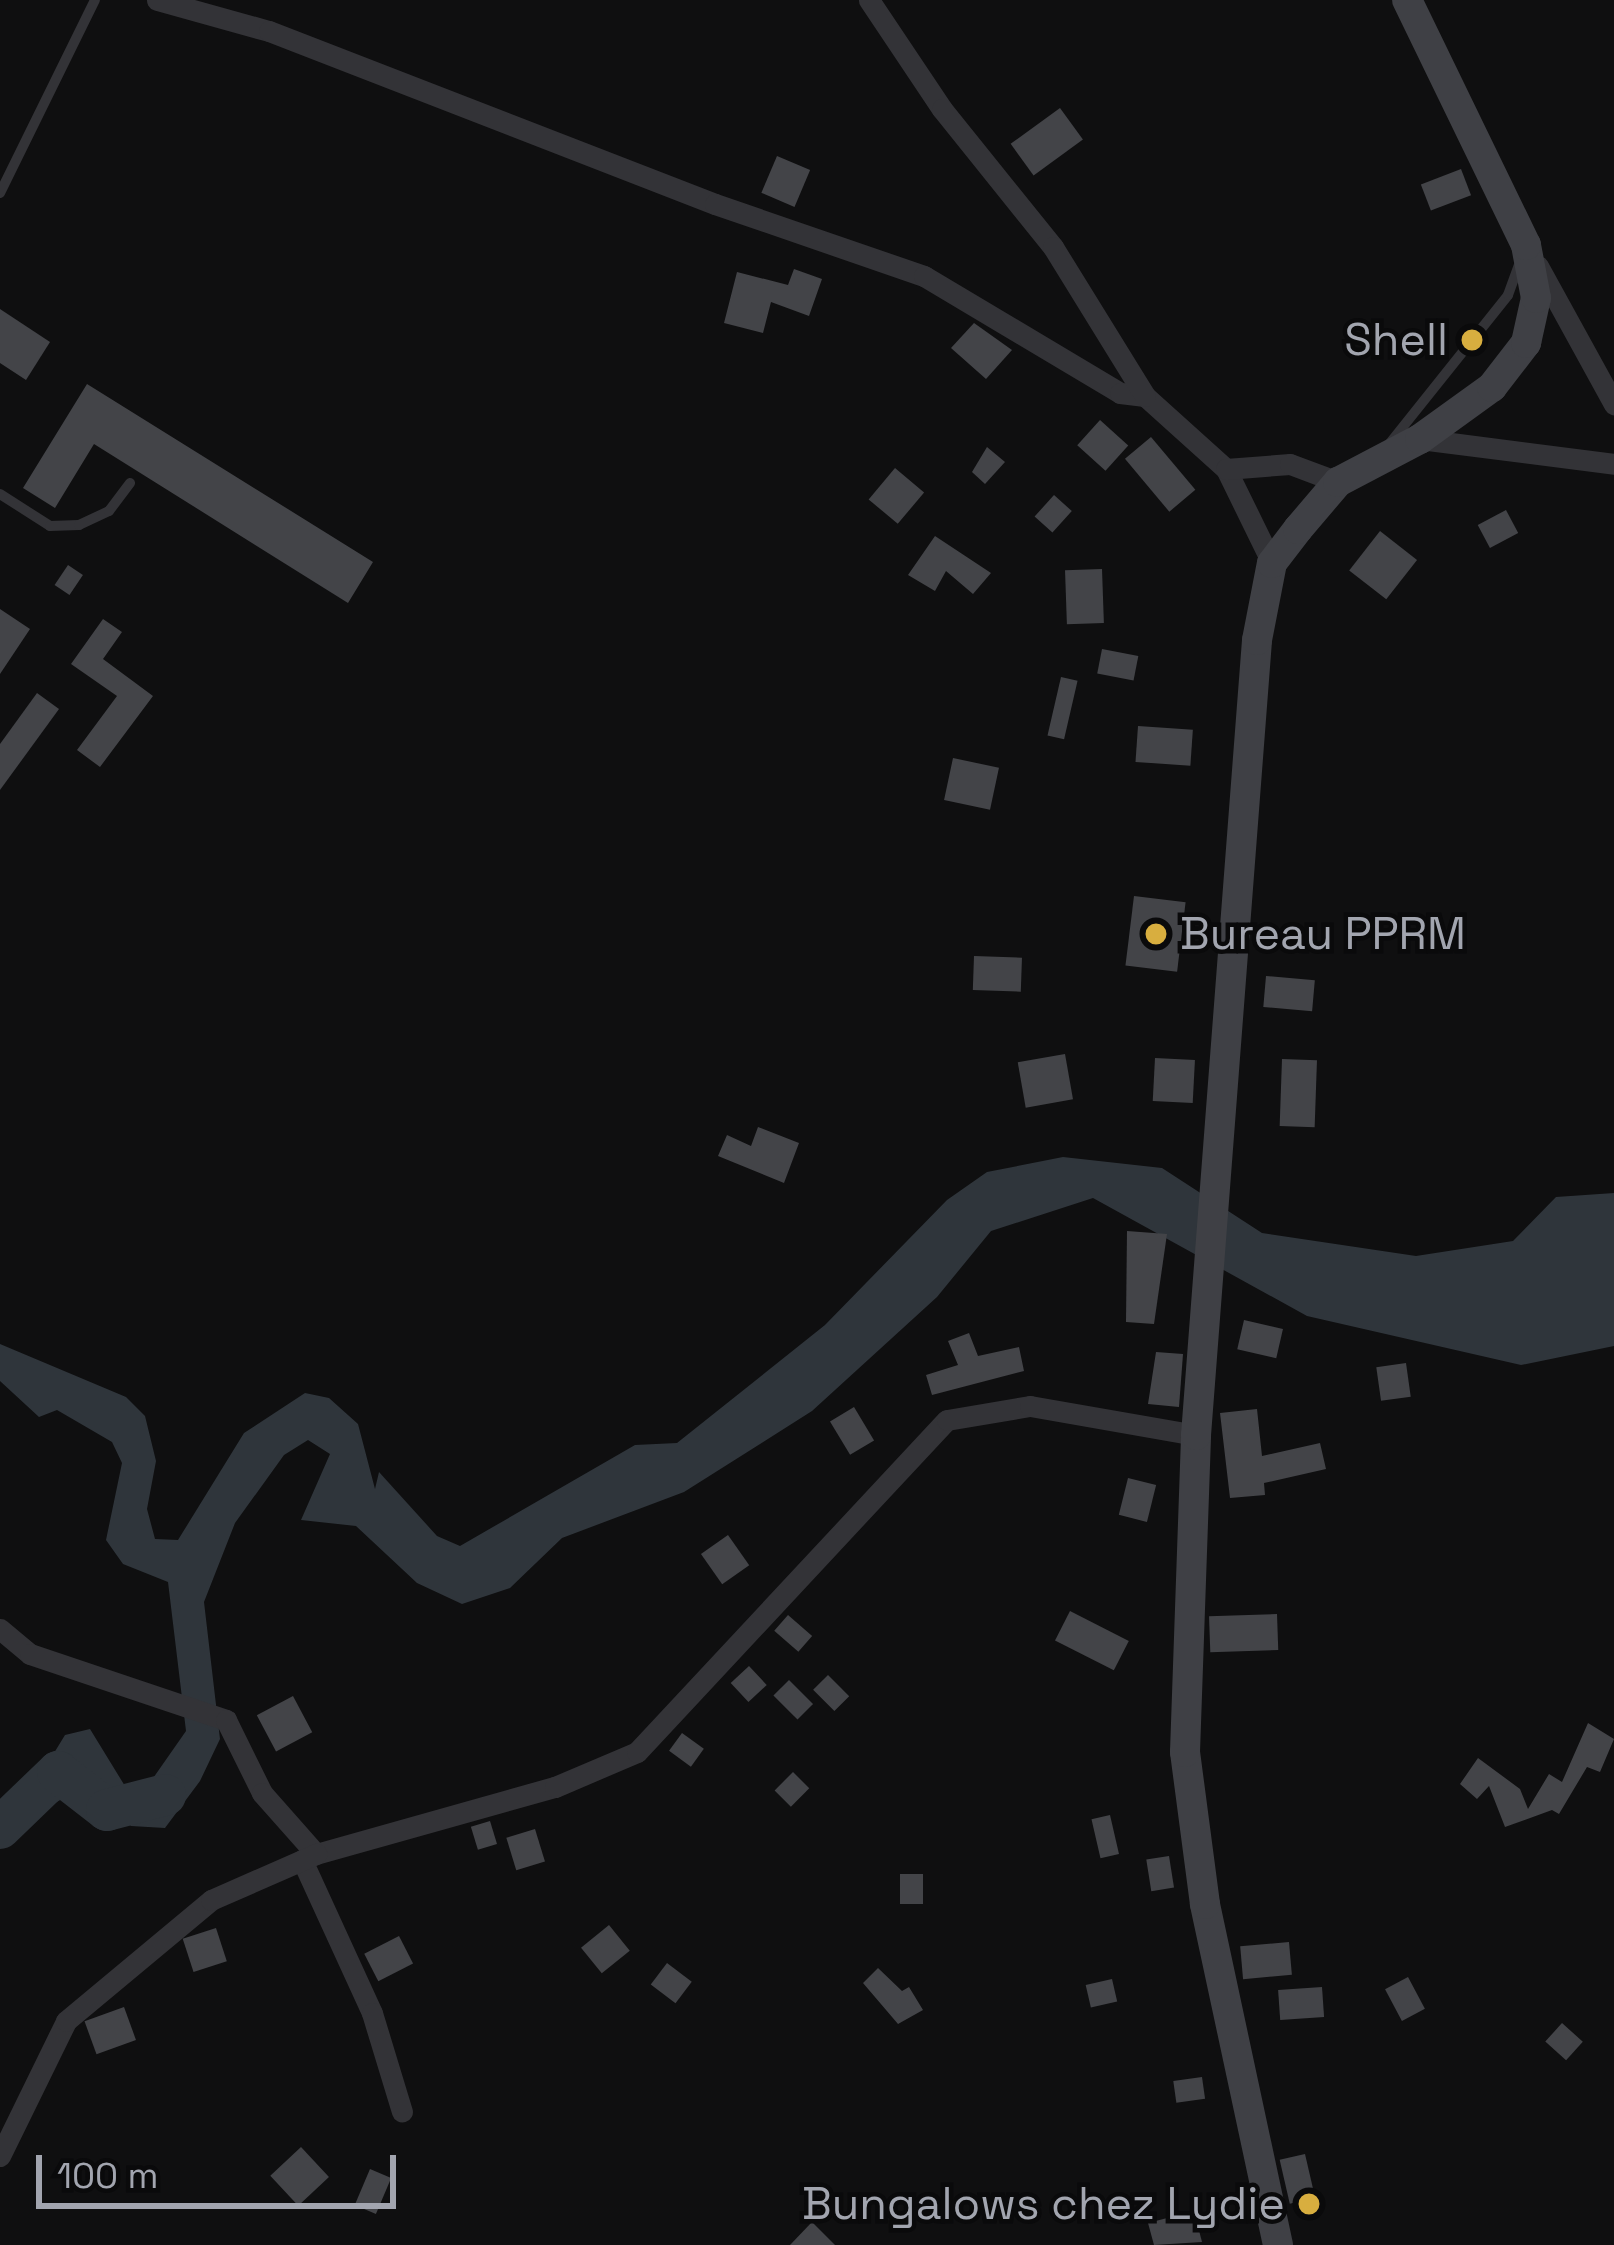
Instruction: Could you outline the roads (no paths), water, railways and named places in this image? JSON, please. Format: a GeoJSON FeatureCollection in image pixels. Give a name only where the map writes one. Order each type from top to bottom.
{"type":"FeatureCollection","features":[{"type":"Feature","properties":{"kind":"main road"},"geometry":{"type":"LineString","coordinates":[[1278,2245],[1205,1904],[1185,1752],[1196,1435],[1220,1171],[1257,640],[1272,563],[1339,482],[1384,452],[1420,439],[1492,386],[1526,343],[1536,298],[1526,244],[1407,0]]}},
{"type":"Feature","properties":{"kind":"street"},"geometry":{"type":"LineString","coordinates":[[157,0],[269,31],[715,204],[924,276],[1120,393],[1145,396]]}},
{"type":"Feature","properties":{"kind":"street"},"geometry":{"type":"LineString","coordinates":[[869,0],[942,110],[1053,247],[1145,396],[1226,469],[1272,563]]}},
{"type":"Feature","properties":{"kind":"street"},"geometry":{"type":"LineString","coordinates":[[1526,244],[1614,404]]}},
{"type":"Feature","properties":{"kind":"street"},"geometry":{"type":"LineString","coordinates":[[1420,439],[1614,464]]}},
{"type":"Feature","properties":{"kind":"street"},"geometry":{"type":"LineString","coordinates":[[1226,469],[1290,464],[1339,482]]}},
{"type":"Feature","properties":{"kind":"street"},"geometry":{"type":"LineString","coordinates":[[0,2156],[66,2021],[211,1900],[309,1857],[555,1787],[637,1752],[946,1420],[1030,1406],[1196,1435]]}},
{"type":"Feature","properties":{"kind":"street"},"geometry":{"type":"LineString","coordinates":[[0,1630],[30,1654],[157,1703],[226,1720],[262,1793],[309,1857],[372,2013],[402,2112]]}},
{"type":"Feature","properties":{"kind":"lane"},"geometry":{"type":"LineString","coordinates":[[0,193],[95,0]]}},
{"type":"Feature","properties":{"kind":"lane"},"geometry":{"type":"LineString","coordinates":[[1384,452],[1508,295],[1526,244]]}},
{"type":"Feature","properties":{"kind":"lane"},"geometry":{"type":"LineString","coordinates":[[0,494],[50,526],[80,525],[109,511],[130,483]]}},
{"type":"Feature","properties":{"kind":"waterway"},"geometry":{"type":"LineString","coordinates":[[0,1828],[58,1772],[107,1810],[165,1795]]}},
{"type":"Feature","properties":{"kind":"place","name":"Shell"},"geometry":{"type":"Point","coordinates":[1472,340]}},
{"type":"Feature","properties":{"kind":"place","name":"Bureau PPRM"},"geometry":{"type":"Point","coordinates":[1156,934]}},
{"type":"Feature","properties":{"kind":"place","name":"Bungalows chez Lydie"},"geometry":{"type":"Point","coordinates":[1309,2204]}}]}
